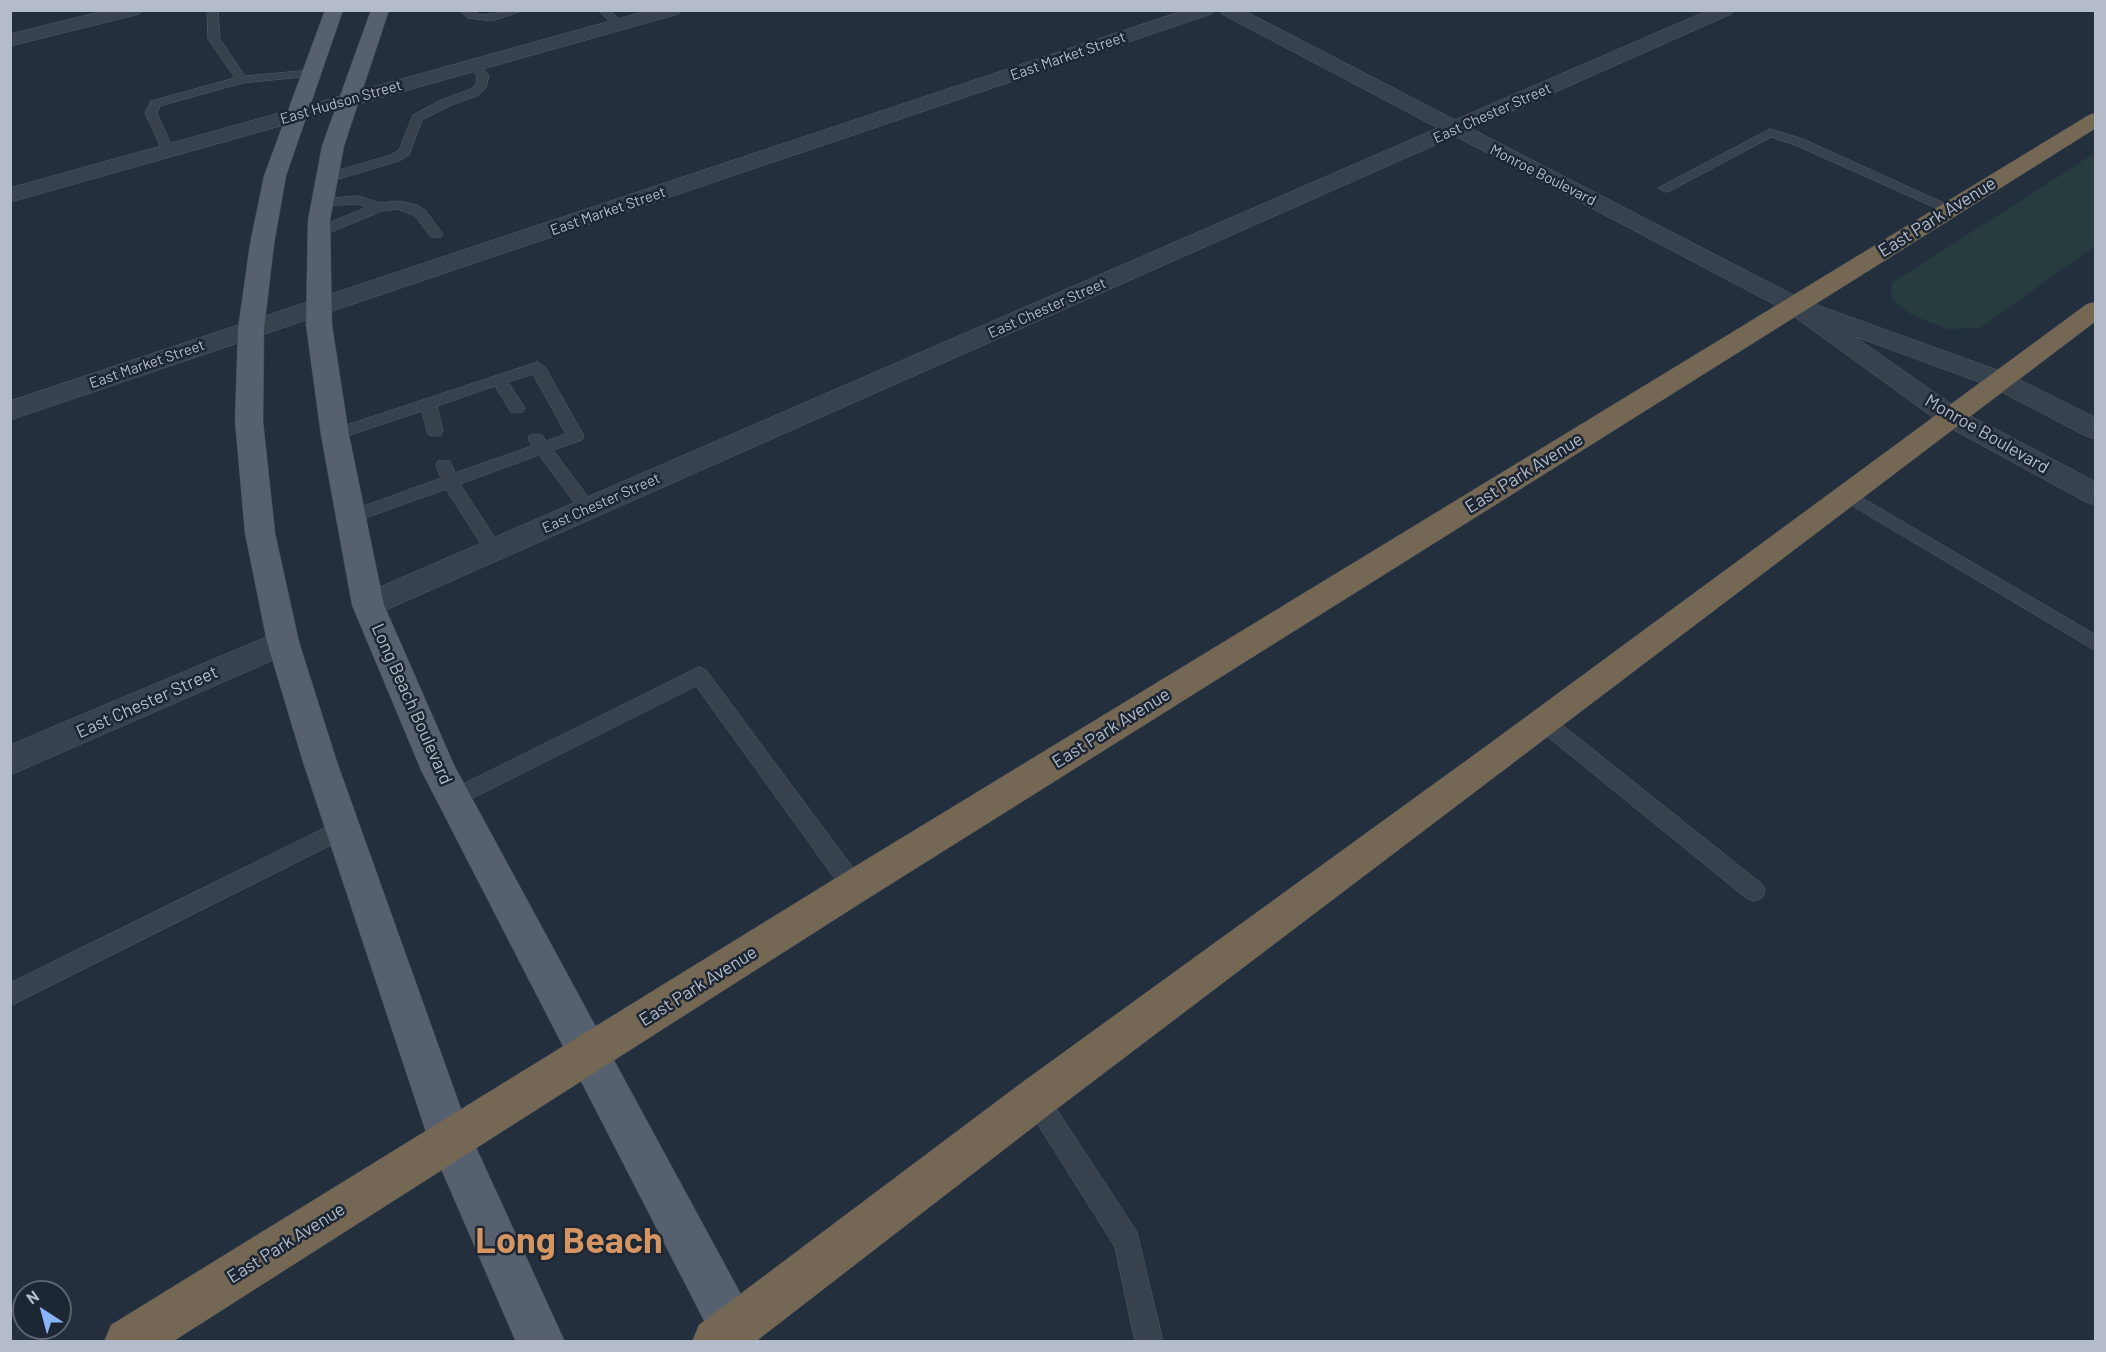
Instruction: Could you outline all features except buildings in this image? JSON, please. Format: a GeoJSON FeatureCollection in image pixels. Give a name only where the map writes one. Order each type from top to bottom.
{"type":"FeatureCollection","features":[{"type":"Feature","properties":{"kind":"highway","name":"East Park Avenue"},"geometry":{"type":"LineString","coordinates":[[128,1341],[2096,118]]}},
{"type":"Feature","properties":{"kind":"highway"},"geometry":{"type":"LineString","coordinates":[[730,1337],[1035,1099],[2096,309]]}},
{"type":"Feature","properties":{"kind":"main road"},"geometry":{"type":"LineString","coordinates":[[334,10],[275,176],[262,244],[251,329],[249,421],[259,522],[283,642],[343,828],[451,1141],[541,1341]]}},
{"type":"Feature","properties":{"kind":"main road","name":"Long Beach Boulevard"},"geometry":{"type":"LineString","coordinates":[[380,10],[333,146],[319,232],[318,307],[335,435],[368,605],[438,770],[588,1054],[730,1337]]}},
{"type":"Feature","properties":{"kind":"street"},"geometry":{"type":"LineString","coordinates":[[10,40],[133,10]]}},
{"type":"Feature","properties":{"kind":"street","name":"East Hudson Street"},"geometry":{"type":"LineString","coordinates":[[10,195],[672,10]]}},
{"type":"Feature","properties":{"kind":"street","name":"East Market Street"},"geometry":{"type":"LineString","coordinates":[[10,411],[1205,10]]}},
{"type":"Feature","properties":{"kind":"street","name":"Monroe Boulevard"},"geometry":{"type":"LineString","coordinates":[[1228,10],[1794,305],[1999,380],[2096,430]]}},
{"type":"Feature","properties":{"kind":"street","name":"East Chester Street"},"geometry":{"type":"LineString","coordinates":[[368,605],[1725,10]]}},
{"type":"Feature","properties":{"kind":"street","name":"Monroe Boulevard"},"geometry":{"type":"LineString","coordinates":[[1794,305],[1951,417],[2096,495]]}},
{"type":"Feature","properties":{"kind":"street","name":"East Chester Street"},"geometry":{"type":"LineString","coordinates":[[10,761],[283,642]]}},
{"type":"Feature","properties":{"kind":"lane"},"geometry":{"type":"LineString","coordinates":[[212,10],[214,39],[242,80]]}},
{"type":"Feature","properties":{"kind":"lane"},"geometry":{"type":"LineString","coordinates":[[464,10],[480,18],[519,10]]}},
{"type":"Feature","properties":{"kind":"lane"},"geometry":{"type":"LineString","coordinates":[[603,10],[619,25]]}},
{"type":"Feature","properties":{"kind":"lane"},"geometry":{"type":"LineString","coordinates":[[325,190],[405,152],[417,118],[445,103],[475,92],[482,86],[483,76],[475,65]]}},
{"type":"Feature","properties":{"kind":"lane"},"geometry":{"type":"LineString","coordinates":[[168,151],[151,113],[155,104],[242,80],[311,73]]}},
{"type":"Feature","properties":{"kind":"lane"},"geometry":{"type":"LineString","coordinates":[[1665,188],[1770,133],[1799,142],[1950,209]]}},
{"type":"Feature","properties":{"kind":"lane"},"geometry":{"type":"LineString","coordinates":[[325,190],[379,207]]}},
{"type":"Feature","properties":{"kind":"lane"},"geometry":{"type":"LineString","coordinates":[[319,232],[379,207],[398,205],[412,208],[420,213],[436,234]]}},
{"type":"Feature","properties":{"kind":"lane"},"geometry":{"type":"LineString","coordinates":[[335,435],[537,367],[576,436],[539,443],[447,473],[351,517]]}},
{"type":"Feature","properties":{"kind":"lane"},"geometry":{"type":"LineString","coordinates":[[499,380],[517,408]]}},
{"type":"Feature","properties":{"kind":"lane"},"geometry":{"type":"LineString","coordinates":[[428,404],[435,431]]}},
{"type":"Feature","properties":{"kind":"lane"},"geometry":{"type":"LineString","coordinates":[[539,443],[588,509]]}},
{"type":"Feature","properties":{"kind":"lane"},"geometry":{"type":"LineString","coordinates":[[447,473],[494,550]]}},
{"type":"Feature","properties":{"kind":"lane"},"geometry":{"type":"LineString","coordinates":[[1846,495],[2096,644]]}},
{"type":"Feature","properties":{"kind":"lane"},"geometry":{"type":"LineString","coordinates":[[454,798],[699,675],[854,888]]}},
{"type":"Feature","properties":{"kind":"lane"},"geometry":{"type":"LineString","coordinates":[[1544,722],[1754,891]]}},
{"type":"Feature","properties":{"kind":"lane"},"geometry":{"type":"LineString","coordinates":[[10,995],[343,828]]}},
{"type":"Feature","properties":{"kind":"lane"},"geometry":{"type":"LineString","coordinates":[[1035,1099],[1127,1242],[1149,1341]]}},
{"type":"Feature","properties":{"kind":"green space"},"geometry":{"type":"Polygon","coordinates":[[[2095,153],[2095,246],[1980,328],[1947,329],[1912,315],[1891,298],[1892,283],[2095,153]]]}},
{"type":"Feature","properties":{"kind":"district","name":"Long Beach"},"geometry":{"type":"Point","coordinates":[569,1241]}}]}
